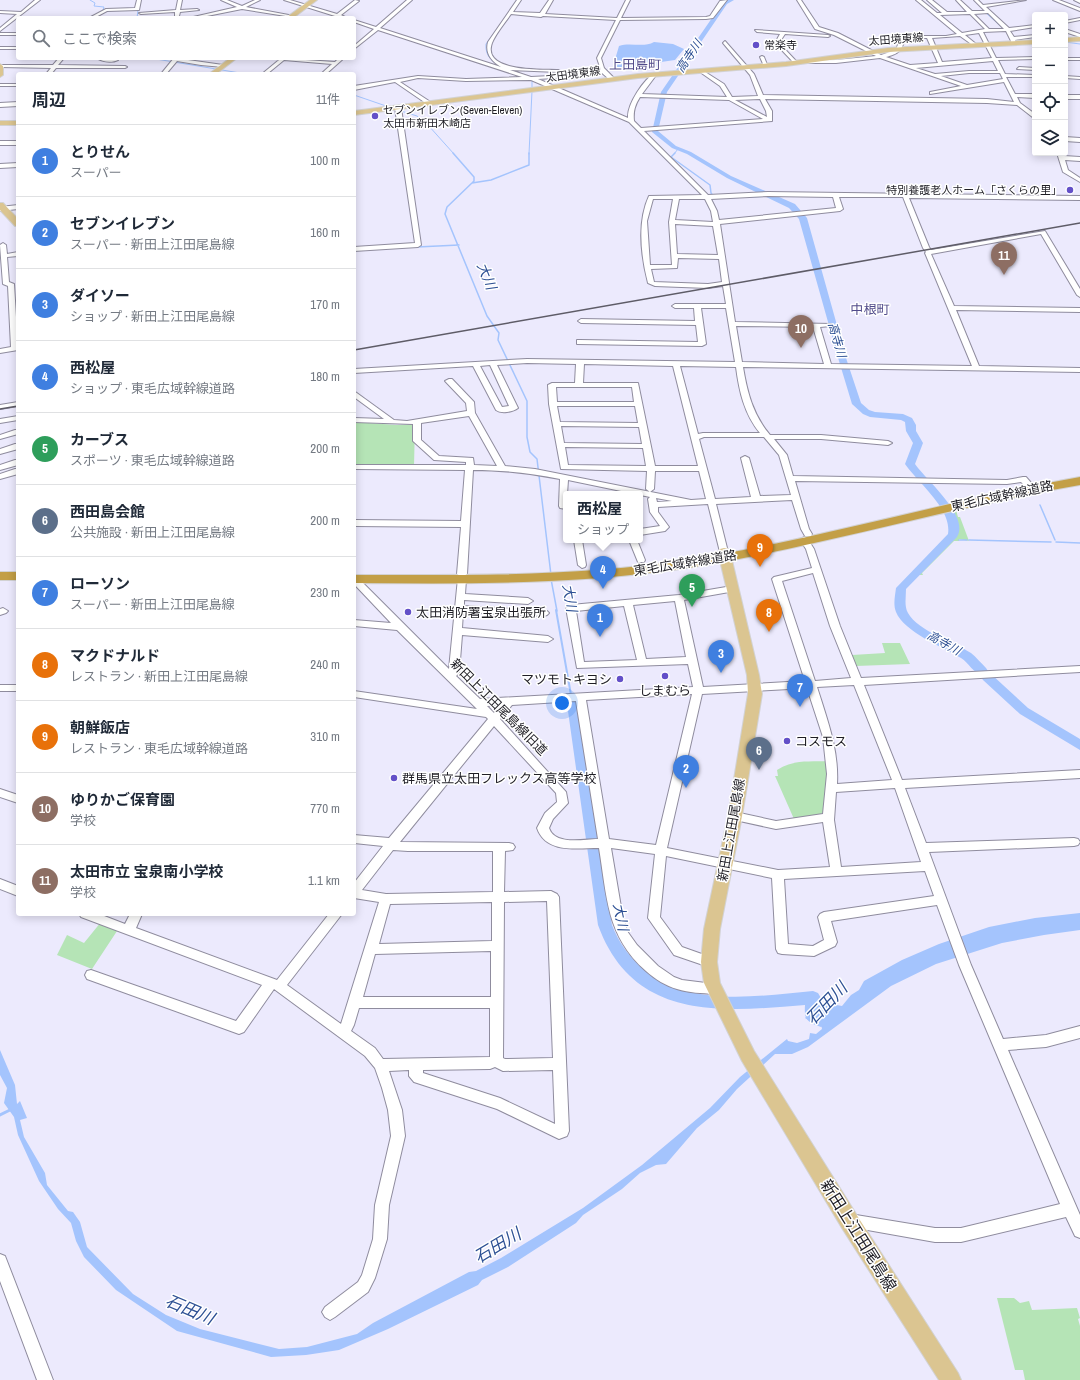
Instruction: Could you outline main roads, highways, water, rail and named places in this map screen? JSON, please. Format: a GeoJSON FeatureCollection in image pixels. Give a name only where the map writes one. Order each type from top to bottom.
{"type":"FeatureCollection","features":[{"type":"Feature","properties":{"kind":"highway","name":"東毛広域幹線道路"},"geometry":{"type":"LineString","coordinates":[[356,579],[541,576],[649,569],[806,537],[1030,484],[1080,477]]}},
{"type":"Feature","properties":{"kind":"highway","name":"東毛広域幹線道路"},"geometry":{"type":"LineString","coordinates":[[944,505],[1080,481]]}},
{"type":"Feature","properties":{"kind":"highway"},"geometry":{"type":"LineString","coordinates":[[0,572],[16,572]]}},
{"type":"Feature","properties":{"kind":"highway","name":"東毛広域幹線道路"},"geometry":{"type":"LineString","coordinates":[[356,573],[462,577]]}},
{"type":"Feature","properties":{"kind":"highway"},"geometry":{"type":"LineString","coordinates":[[0,576],[16,576]]}},
{"type":"Feature","properties":{"kind":"main road"},"geometry":{"type":"LineString","coordinates":[[291,16],[314,0]]}},
{"type":"Feature","properties":{"kind":"main road"},"geometry":{"type":"LineString","coordinates":[[1068,40],[1080,39]]}},
{"type":"Feature","properties":{"kind":"main road","name":"太田境東線"},"geometry":{"type":"LineString","coordinates":[[356,113],[655,74],[798,63],[871,52],[1013,41],[1032,42]]}},
{"type":"Feature","properties":{"kind":"main road"},"geometry":{"type":"LineString","coordinates":[[217,71],[231,60]]}},
{"type":"Feature","properties":{"kind":"main road"},"geometry":{"type":"LineString","coordinates":[[0,123],[16,123]]}},
{"type":"Feature","properties":{"kind":"main road"},"geometry":{"type":"LineString","coordinates":[[1,207],[16,222]]}},
{"type":"Feature","properties":{"kind":"main road","name":"新田上江田尾島線"},"geometry":{"type":"LineString","coordinates":[[724,554],[753,675],[754,705],[726,865],[712,929],[709,962],[714,989],[748,1056],[849,1221],[951,1380]]}},
{"type":"Feature","properties":{"kind":"water"},"geometry":{"type":"Polygon","coordinates":[[[654,42],[673,44],[684,49],[675,60],[661,62],[655,68],[644,71],[622,70],[616,67],[614,63],[619,46],[646,45],[654,42]]]}},
{"type":"Feature","properties":{"kind":"water"},"geometry":{"type":"Polygon","coordinates":[[[1080,913],[1080,930],[1002,943],[936,964],[891,986],[808,1047],[792,1054],[775,1054],[737,1089],[719,1110],[697,1128],[666,1164],[656,1165],[640,1173],[622,1189],[583,1215],[576,1223],[508,1267],[482,1280],[478,1285],[388,1329],[339,1350],[306,1355],[271,1357],[177,1331],[116,1290],[84,1257],[76,1241],[71,1223],[58,1209],[39,1181],[18,1135],[14,1117],[4,1103],[7,1088],[0,1075],[0,1050],[15,1085],[17,1104],[20,1101],[27,1118],[20,1120],[24,1137],[45,1173],[47,1185],[68,1211],[73,1212],[80,1222],[87,1247],[133,1294],[166,1315],[200,1329],[279,1349],[307,1347],[357,1334],[373,1323],[469,1272],[476,1271],[501,1258],[583,1208],[642,1165],[710,1108],[740,1077],[787,1039],[788,1041],[797,1043],[809,1039],[810,1033],[816,1034],[822,1029],[821,1024],[815,1024],[805,1018],[817,1007],[825,1004],[842,1006],[851,995],[859,990],[864,981],[902,960],[939,944],[989,927],[1035,918],[1080,913]]]}},
{"type":"Feature","properties":{"kind":"waterway","name":"大川"},"geometry":{"type":"LineString","coordinates":[[90,0],[95,3],[94,6],[104,7],[103,10],[107,10]]}},
{"type":"Feature","properties":{"kind":"waterway","name":"高寺川"},"geometry":{"type":"LineString","coordinates":[[731,0],[725,3],[664,92],[655,132],[674,147],[689,153],[729,177],[792,206],[803,218],[843,361],[857,404],[866,412],[873,415],[903,417],[909,420],[911,431],[918,443],[910,464],[939,498],[952,518],[954,527],[953,535],[901,588],[900,605],[902,613],[908,621],[929,636],[967,656],[982,671]]}},
{"type":"Feature","properties":{"kind":"waterway","name":"大川"},"geometry":{"type":"LineString","coordinates":[[123,10],[138,10],[137,16]]}},
{"type":"Feature","properties":{"kind":"waterway"},"geometry":{"type":"LineString","coordinates":[[503,68],[490,59],[486,49],[486,44],[510,11]]}},
{"type":"Feature","properties":{"kind":"waterway"},"geometry":{"type":"LineString","coordinates":[[986,13],[1004,29]]}},
{"type":"Feature","properties":{"kind":"waterway"},"geometry":{"type":"LineString","coordinates":[[1068,42],[1080,44]]}},
{"type":"Feature","properties":{"kind":"waterway","name":"大川"},"geometry":{"type":"LineString","coordinates":[[162,60],[234,72]]}},
{"type":"Feature","properties":{"kind":"waterway"},"geometry":{"type":"LineString","coordinates":[[532,80],[532,89]]}},
{"type":"Feature","properties":{"kind":"waterway"},"geometry":{"type":"LineString","coordinates":[[529,154],[532,91]]}},
{"type":"Feature","properties":{"kind":"waterway","name":"大川"},"geometry":{"type":"LineString","coordinates":[[356,96],[389,107]]}},
{"type":"Feature","properties":{"kind":"waterway","name":"大川"},"geometry":{"type":"LineString","coordinates":[[401,111],[417,116],[428,125],[454,154]]}},
{"type":"Feature","properties":{"kind":"waterway","name":"高寺川"},"geometry":{"type":"LineString","coordinates":[[674,154],[678,149]]}},
{"type":"Feature","properties":{"kind":"waterway","name":"大川"},"geometry":{"type":"LineString","coordinates":[[453,153],[474,177],[474,181],[447,207],[445,214],[458,245]]}},
{"type":"Feature","properties":{"kind":"waterway"},"geometry":{"type":"LineString","coordinates":[[472,183],[491,180],[529,165],[529,154]]}},
{"type":"Feature","properties":{"kind":"waterway"},"geometry":{"type":"LineString","coordinates":[[674,154],[671,157],[710,185],[711,193],[714,197]]}},
{"type":"Feature","properties":{"kind":"waterway"},"geometry":{"type":"LineString","coordinates":[[721,198],[770,196]]}},
{"type":"Feature","properties":{"kind":"waterway"},"geometry":{"type":"LineString","coordinates":[[417,247],[458,245]]}},
{"type":"Feature","properties":{"kind":"waterway","name":"大川"},"geometry":{"type":"LineString","coordinates":[[458,245],[487,316],[499,333],[498,340],[527,401],[527,437],[530,452],[537,459],[551,575]]}},
{"type":"Feature","properties":{"kind":"waterway"},"geometry":{"type":"LineString","coordinates":[[1040,505],[1055,540]]}},
{"type":"Feature","properties":{"kind":"waterway"},"geometry":{"type":"LineString","coordinates":[[959,540],[967,540]]}},
{"type":"Feature","properties":{"kind":"waterway"},"geometry":{"type":"LineString","coordinates":[[969,540],[1051,542]]}},
{"type":"Feature","properties":{"kind":"waterway"},"geometry":{"type":"LineString","coordinates":[[1056,542],[1080,543]]}},
{"type":"Feature","properties":{"kind":"waterway","name":"大川"},"geometry":{"type":"LineString","coordinates":[[551,579],[557,611]]}},
{"type":"Feature","properties":{"kind":"waterway","name":"大川"},"geometry":{"type":"LineString","coordinates":[[556,610],[571,695]]}},
{"type":"Feature","properties":{"kind":"waterway","name":"高寺川"},"geometry":{"type":"LineString","coordinates":[[987,677],[1024,711],[1080,745]]}},
{"type":"Feature","properties":{"kind":"waterway","name":"大川"},"geometry":{"type":"LineString","coordinates":[[573,704],[605,925],[610,938],[619,953],[632,968],[651,984],[671,994],[694,1000],[717,1003],[766,1002],[813,998],[812,1015],[821,1020]]}},
{"type":"Feature","properties":{"kind":"waterway"},"geometry":{"type":"LineString","coordinates":[[0,1115],[10,1110]]}},
{"type":"Feature","properties":{"kind":"railway"},"geometry":{"type":"LineString","coordinates":[[356,350],[1080,223]]}},
{"type":"Feature","properties":{"kind":"railway"},"geometry":{"type":"LineString","coordinates":[[0,409],[16,406]]}},
{"type":"Feature","properties":{"kind":"place","name":"常楽寺"},"geometry":{"type":"Point","coordinates":[756,45]}},
{"type":"Feature","properties":{"kind":"place","name":"セブンイレブン(Seven-Eleven) 太田市新田木崎店"},"geometry":{"type":"Point","coordinates":[375,116]}},
{"type":"Feature","properties":{"kind":"place","name":"特別養護老人ホーム「さくらの里」"},"geometry":{"type":"Point","coordinates":[1070,190]}},
{"type":"Feature","properties":{"kind":"place","name":"太田市立 宝泉南小学校"},"geometry":{"type":"Point","coordinates":[1004,275]}},
{"type":"Feature","properties":{"kind":"place","name":"ゆりかご保育園"},"geometry":{"type":"Point","coordinates":[801,348]}},
{"type":"Feature","properties":{"kind":"place","name":"朝鮮飯店"},"geometry":{"type":"Point","coordinates":[760,567]}},
{"type":"Feature","properties":{"kind":"place","name":"西松屋"},"geometry":{"type":"Point","coordinates":[603,589]}},
{"type":"Feature","properties":{"kind":"place","name":"カーブス"},"geometry":{"type":"Point","coordinates":[692,607]}},
{"type":"Feature","properties":{"kind":"place","name":"太田消防署宝泉出張所"},"geometry":{"type":"Point","coordinates":[408,612]}},
{"type":"Feature","properties":{"kind":"place","name":"マクドナルド"},"geometry":{"type":"Point","coordinates":[769,632]}},
{"type":"Feature","properties":{"kind":"place","name":"とりせん"},"geometry":{"type":"Point","coordinates":[600,637]}},
{"type":"Feature","properties":{"kind":"place","name":"ダイソー"},"geometry":{"type":"Point","coordinates":[721,673]}},
{"type":"Feature","properties":{"kind":"place","name":"しまむら"},"geometry":{"type":"Point","coordinates":[665,676]}},
{"type":"Feature","properties":{"kind":"place","name":"マツモトキヨシ"},"geometry":{"type":"Point","coordinates":[620,679]}},
{"type":"Feature","properties":{"kind":"place","name":"ローソン"},"geometry":{"type":"Point","coordinates":[800,707]}},
{"type":"Feature","properties":{"kind":"place","name":"コスモス"},"geometry":{"type":"Point","coordinates":[787,741]}},
{"type":"Feature","properties":{"kind":"place","name":"西田島会館"},"geometry":{"type":"Point","coordinates":[759,770]}},
{"type":"Feature","properties":{"kind":"place","name":"群馬県立太田フレックス高等学校"},"geometry":{"type":"Point","coordinates":[394,778]}},
{"type":"Feature","properties":{"kind":"place","name":"セブンイレブン"},"geometry":{"type":"Point","coordinates":[686,788]}},
{"type":"Feature","properties":{"kind":"district","name":"上田島町"},"geometry":{"type":"Point","coordinates":[635,64]}},
{"type":"Feature","properties":{"kind":"district","name":"中根町"},"geometry":{"type":"Point","coordinates":[870,309]}},
{"type":"Feature","properties":{"kind":"water label","name":"石田川"},"geometry":{"type":"Point","coordinates":[826,1003]}},
{"type":"Feature","properties":{"kind":"water label","name":"石田川"},"geometry":{"type":"Point","coordinates":[497,1245]}},
{"type":"Feature","properties":{"kind":"water label","name":"石田川"},"geometry":{"type":"Point","coordinates":[190,1309]}}]}
